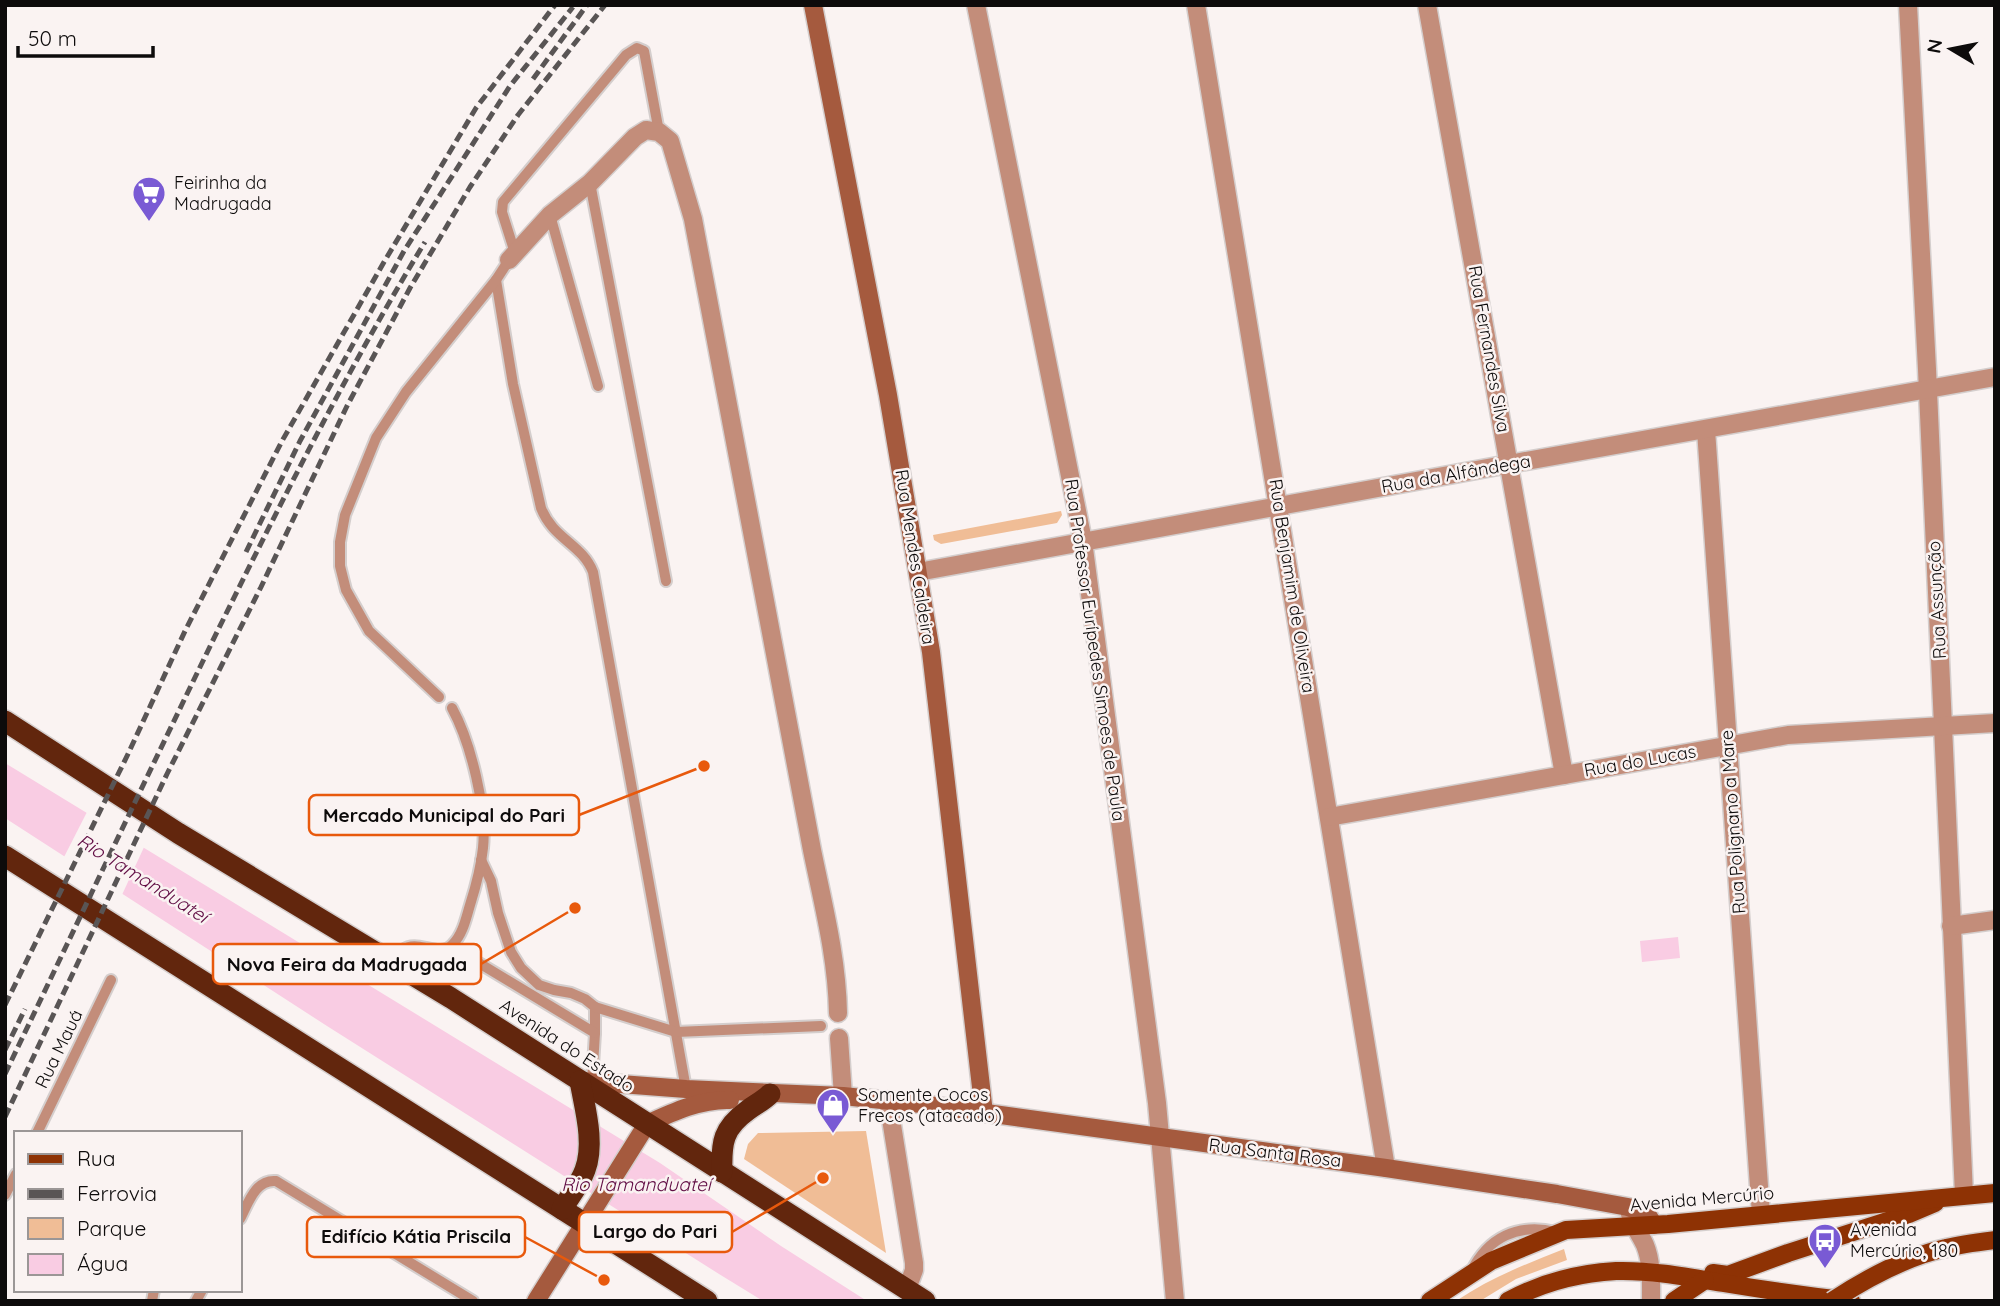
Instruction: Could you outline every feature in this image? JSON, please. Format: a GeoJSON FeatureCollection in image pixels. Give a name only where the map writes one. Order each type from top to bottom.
{"type":"FeatureCollection","features":[{"type":"Feature","properties":{"kind":"highway","name":"Avenida do Estado"},"geometry":{"type":"LineString","coordinates":[[5,721],[178,833],[586,1082],[643,1131],[722,1172],[916,1295]]}},
{"type":"Feature","properties":{"kind":"highway"},"geometry":{"type":"LineString","coordinates":[[5,856],[589,1217],[707,1301]]}},
{"type":"Feature","properties":{"kind":"highway"},"geometry":{"type":"LineString","coordinates":[[566,1203],[583,1174],[589,1152],[584,1103],[586,1082]]}},
{"type":"Feature","properties":{"kind":"highway"},"geometry":{"type":"LineString","coordinates":[[722,1172],[723,1139],[727,1130],[750,1108],[762,1103],[771,1094]]}},
{"type":"Feature","properties":{"kind":"main road","name":"Rua Mendes Caldeira"},"geometry":{"type":"LineString","coordinates":[[813,5],[888,395],[933,665],[984,1113]]}},
{"type":"Feature","properties":{"kind":"main road"},"geometry":{"type":"LineString","coordinates":[[586,1082],[771,1094]]}},
{"type":"Feature","properties":{"kind":"main road","name":"Rua Santa Rosa"},"geometry":{"type":"LineString","coordinates":[[771,1094],[888,1100],[1386,1168],[1628,1207],[1647,1214],[1654,1225]]}},
{"type":"Feature","properties":{"kind":"main road"},"geometry":{"type":"LineString","coordinates":[[536,1301],[643,1131],[676,1110],[723,1100],[753,1100],[771,1094]]}},
{"type":"Feature","properties":{"kind":"main road","name":"Avenida Mercúrio"},"geometry":{"type":"LineString","coordinates":[[1430,1301],[1491,1261],[1566,1230],[1654,1225],[1995,1193]]}},
{"type":"Feature","properties":{"kind":"main road"},"geometry":{"type":"LineString","coordinates":[[1685,1277],[1704,1272],[1728,1275],[1787,1252],[1909,1214],[1959,1195]]}},
{"type":"Feature","properties":{"kind":"main road"},"geometry":{"type":"LineString","coordinates":[[1832,1301],[1857,1284],[1899,1263],[1945,1248],[1995,1240]]}},
{"type":"Feature","properties":{"kind":"main road"},"geometry":{"type":"LineString","coordinates":[[1508,1301],[1526,1291],[1571,1277],[1616,1271],[1685,1277],[1850,1301]]}},
{"type":"Feature","properties":{"kind":"main road"},"geometry":{"type":"LineString","coordinates":[[1674,1301],[1705,1280]]}},
{"type":"Feature","properties":{"kind":"street","name":"Rua Professor Eurípedes Simoes de Paula"},"geometry":{"type":"LineString","coordinates":[[976,5],[1083,541],[1160,1138],[1175,1301]]}},
{"type":"Feature","properties":{"kind":"street","name":"Rua Benjamim de Oliveira"},"geometry":{"type":"LineString","coordinates":[[1196,5],[1386,1168]]}},
{"type":"Feature","properties":{"kind":"street","name":"Rua Fernandes Silva"},"geometry":{"type":"LineString","coordinates":[[1427,5],[1564,775]]}},
{"type":"Feature","properties":{"kind":"street","name":"Rua Assunção"},"geometry":{"type":"LineString","coordinates":[[1908,5],[1943,725],[1959,1195]]}},
{"type":"Feature","properties":{"kind":"street"},"geometry":{"type":"LineString","coordinates":[[512,257],[550,215],[590,183],[635,137],[646,130],[659,132],[670,141],[693,219],[831,942],[838,1013]]}},
{"type":"Feature","properties":{"kind":"street","name":"Rua da Alfândega"},"geometry":{"type":"LineString","coordinates":[[918,572],[1995,377]]}},
{"type":"Feature","properties":{"kind":"street","name":"Rua Polignano a Mare"},"geometry":{"type":"LineString","coordinates":[[1706,430],[1761,1215]]}},
{"type":"Feature","properties":{"kind":"street","name":"Rua do Lucas"},"geometry":{"type":"LineString","coordinates":[[1329,817],[1788,735],[1995,723]]}},
{"type":"Feature","properties":{"kind":"street"},"geometry":{"type":"LineString","coordinates":[[1951,926],[1995,920]]}},
{"type":"Feature","properties":{"kind":"street"},"geometry":{"type":"LineString","coordinates":[[839,1038],[844,1096]]}},
{"type":"Feature","properties":{"kind":"street"},"geometry":{"type":"LineString","coordinates":[[888,1100],[914,1263],[916,1295]]}},
{"type":"Feature","properties":{"kind":"street"},"geometry":{"type":"LineString","coordinates":[[1628,1207],[1633,1226],[1646,1247],[1651,1273],[1651,1301]]}},
{"type":"Feature","properties":{"kind":"lane"},"geometry":{"type":"LineString","coordinates":[[439,696],[369,631],[346,590],[340,566],[340,542],[345,515],[376,438],[405,392],[512,257],[502,212],[503,202],[626,55],[637,48],[644,51],[659,132]]}},
{"type":"Feature","properties":{"kind":"lane"},"geometry":{"type":"LineString","coordinates":[[590,183],[666,581]]}},
{"type":"Feature","properties":{"kind":"lane"},"geometry":{"type":"LineString","coordinates":[[550,215],[598,386]]}},
{"type":"Feature","properties":{"kind":"lane"},"geometry":{"type":"LineString","coordinates":[[496,280],[513,384],[541,508],[552,529],[588,560],[593,572],[686,1089]]}},
{"type":"Feature","properties":{"kind":"lane"},"geometry":{"type":"LineString","coordinates":[[394,963],[404,948],[410,946],[438,950],[453,945],[460,934],[477,882],[483,837],[481,805],[470,752],[452,709]]}},
{"type":"Feature","properties":{"kind":"lane"},"geometry":{"type":"LineString","coordinates":[[481,860],[491,881],[511,952],[521,968],[539,985],[571,993],[595,1007],[676,1032],[821,1026]]}},
{"type":"Feature","properties":{"kind":"lane"},"geometry":{"type":"LineString","coordinates":[[453,945],[595,1033]]}},
{"type":"Feature","properties":{"kind":"lane","name":"Rua Mauá"},"geometry":{"type":"LineString","coordinates":[[38,1131],[111,979]]}},
{"type":"Feature","properties":{"kind":"lane"},"geometry":{"type":"LineString","coordinates":[[586,1082],[595,1033],[595,1007]]}},
{"type":"Feature","properties":{"kind":"lane"},"geometry":{"type":"LineString","coordinates":[[5,1195],[14,1178]]}},
{"type":"Feature","properties":{"kind":"lane"},"geometry":{"type":"LineString","coordinates":[[242,1215],[258,1186],[269,1180],[276,1181],[473,1301]]}},
{"type":"Feature","properties":{"kind":"green space"},"geometry":{"type":"Polygon","coordinates":[[[1061,511],[1062,515],[1057,523],[941,544],[934,540],[933,535],[1061,511]]]}},
{"type":"Feature","properties":{"kind":"green space"},"geometry":{"type":"Polygon","coordinates":[[[866,1131],[886,1253],[744,1159],[748,1144],[758,1133],[866,1131]]]}},
{"type":"Feature","properties":{"kind":"green space"},"geometry":{"type":"Polygon","coordinates":[[[1564,1249],[1567,1260],[1516,1279],[1480,1301],[1456,1301],[1495,1278],[1564,1249]]]}},
{"type":"Feature","properties":{"kind":"water","name":"Rio Tamanduateí"},"geometry":{"type":"Polygon","coordinates":[[[5,763],[660,1163],[867,1301],[763,1301],[719,1274],[5,818],[5,763]]]}},
{"type":"Feature","properties":{"kind":"water"},"geometry":{"type":"Polygon","coordinates":[[[1678,937],[1680,958],[1642,962],[1640,941],[1678,937]]]}},
{"type":"Feature","properties":{"kind":"pier"},"geometry":{"type":"Polygon","coordinates":[[[88,810],[145,845],[121,897],[63,859],[88,810]]]}},
{"type":"Feature","properties":{"kind":"railway"},"geometry":{"type":"LineString","coordinates":[[5,1005],[185,631],[282,441],[476,108],[555,5]]}},
{"type":"Feature","properties":{"kind":"railway"},"geometry":{"type":"LineString","coordinates":[[533,79],[587,5]]}},
{"type":"Feature","properties":{"kind":"railway"},"geometry":{"type":"LineString","coordinates":[[5,1117],[167,774],[261,587],[347,406],[410,288],[470,187],[518,115],[605,5]]}},
{"type":"Feature","properties":{"kind":"railway"},"geometry":{"type":"LineString","coordinates":[[246,552],[300,441],[404,251],[510,86],[573,7]]}},
{"type":"Feature","properties":{"kind":"railway"},"geometry":{"type":"LineString","coordinates":[[5,1074],[267,531],[343,385],[425,242]]}},
{"type":"Feature","properties":{"kind":"railway"},"geometry":{"type":"LineString","coordinates":[[5,1050],[25,1009]]}},
{"type":"Feature","properties":{"kind":"place","name":"Feirinha da Madrugada"},"geometry":{"type":"Point","coordinates":[149,223]}},
{"type":"Feature","properties":{"kind":"place","name":"Mercado Municipal do Pari"},"geometry":{"type":"Point","coordinates":[704,766]}},
{"type":"Feature","properties":{"kind":"place","name":"Nova Feira da Madrugada"},"geometry":{"type":"Point","coordinates":[575,908]}},
{"type":"Feature","properties":{"kind":"place","name":"Somente Cocos Frecos (atacado)"},"geometry":{"type":"Point","coordinates":[833,1135]}},
{"type":"Feature","properties":{"kind":"place","name":"Largo do Pari"},"geometry":{"type":"Point","coordinates":[823,1178]}},
{"type":"Feature","properties":{"kind":"place","name":"Avenida Mercúrio, 180"},"geometry":{"type":"Point","coordinates":[1825,1270]}},
{"type":"Feature","properties":{"kind":"place","name":"Edifício Kátia Priscila"},"geometry":{"type":"Point","coordinates":[604,1280]}}]}
